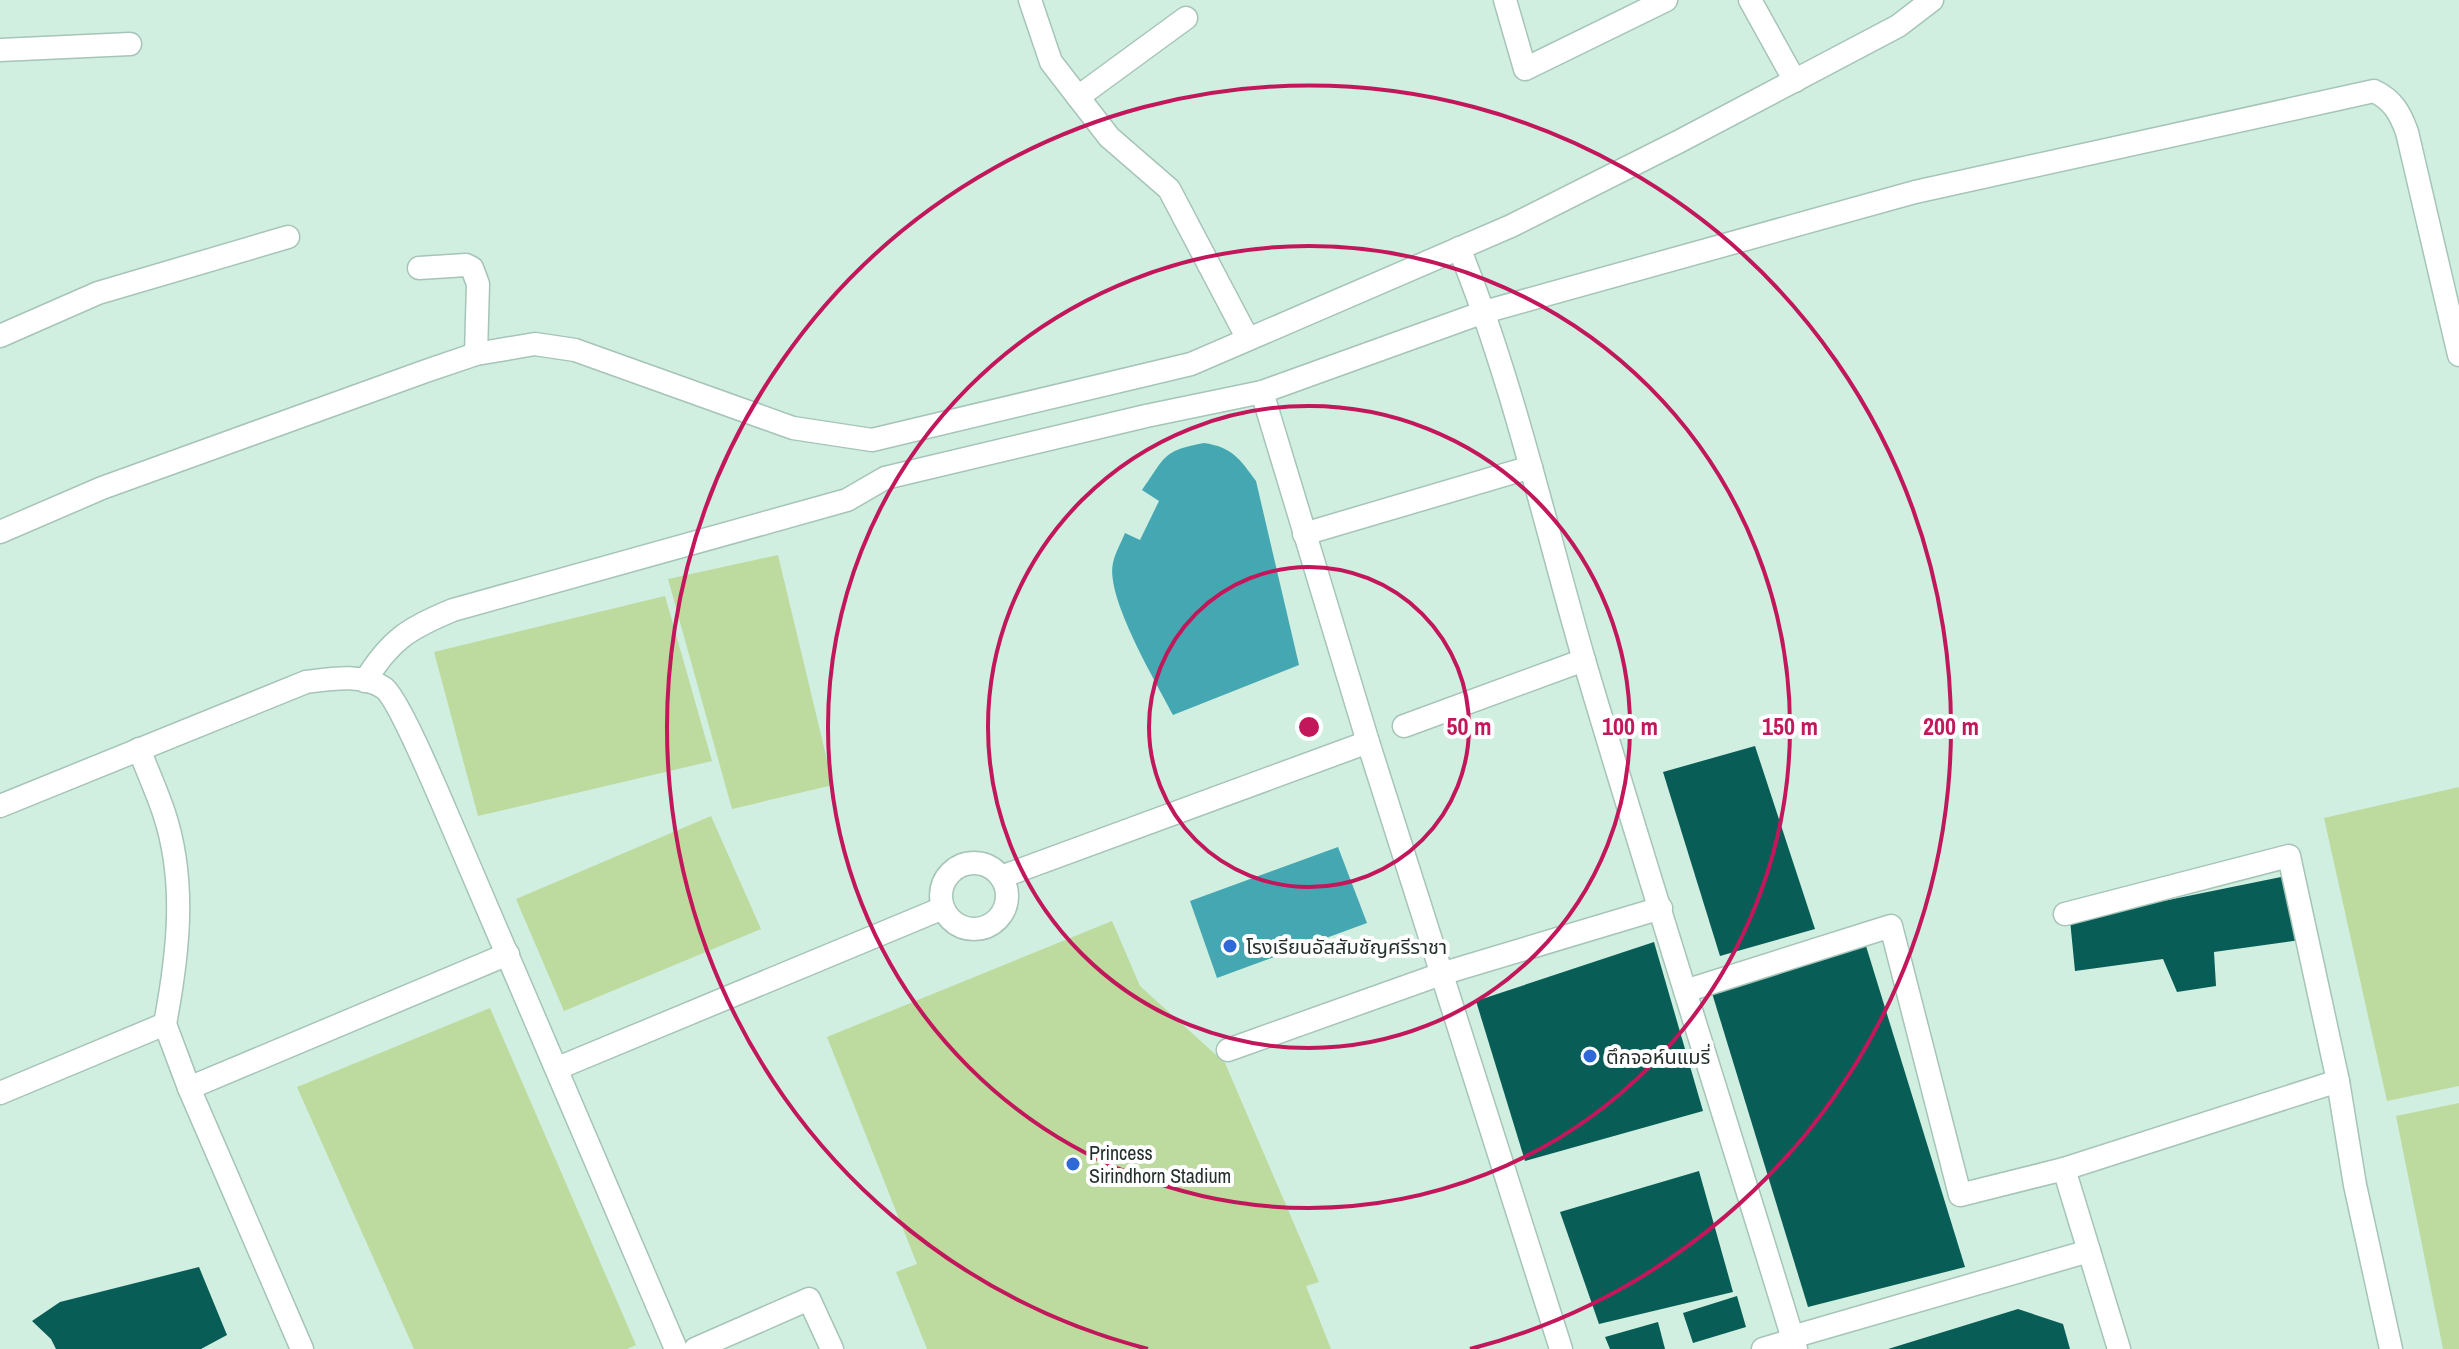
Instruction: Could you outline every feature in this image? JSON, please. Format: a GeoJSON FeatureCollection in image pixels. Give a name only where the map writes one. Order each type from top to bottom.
{"type":"FeatureCollection","features":[{"type":"Feature","properties":{"kind":"street"},"geometry":{"type":"LineString","coordinates":[[1030,0],[1051,62],[1109,137],[1169,189],[1248,339]]}},
{"type":"Feature","properties":{"kind":"street"},"geometry":{"type":"LineString","coordinates":[[1505,0],[1525,69],[1666,0]]}},
{"type":"Feature","properties":{"kind":"street"},"geometry":{"type":"LineString","coordinates":[[1750,0],[1795,81]]}},
{"type":"Feature","properties":{"kind":"street"},"geometry":{"type":"LineString","coordinates":[[0,532],[102,488],[476,354],[535,344],[575,350],[793,428],[872,440],[1191,364],[1539,212],[1898,26],[1932,0]]}},
{"type":"Feature","properties":{"kind":"street"},"geometry":{"type":"LineString","coordinates":[[1078,97],[1186,18]]}},
{"type":"Feature","properties":{"kind":"street"},"geometry":{"type":"LineString","coordinates":[[0,50],[130,44]]}},
{"type":"Feature","properties":{"kind":"street"},"geometry":{"type":"LineString","coordinates":[[365,681],[381,654],[399,637],[424,621],[453,610],[847,500],[885,478],[1262,392],[1484,312],[1915,192],[2374,91],[2387,97],[2401,114],[2407,132],[2459,355]]}},
{"type":"Feature","properties":{"kind":"street"},"geometry":{"type":"LineString","coordinates":[[0,336],[98,293],[288,237]]}},
{"type":"Feature","properties":{"kind":"street"},"geometry":{"type":"LineString","coordinates":[[1459,248],[1484,312],[1584,660],[1793,1342]]}},
{"type":"Feature","properties":{"kind":"street"},"geometry":{"type":"LineString","coordinates":[[419,268],[466,265],[472,268],[478,284],[476,354]]}},
{"type":"Feature","properties":{"kind":"street"},"geometry":{"type":"LineString","coordinates":[[1262,392],[1368,742],[1561,1349]]}},
{"type":"Feature","properties":{"kind":"street"},"geometry":{"type":"LineString","coordinates":[[1304,534],[1531,467]]}},
{"type":"Feature","properties":{"kind":"street"},"geometry":{"type":"LineString","coordinates":[[1404,726],[1584,660]]}},
{"type":"Feature","properties":{"kind":"street"},"geometry":{"type":"LineString","coordinates":[[0,806],[306,682],[338,678],[365,681],[385,689],[398,709],[508,954],[676,1349]]}},
{"type":"Feature","properties":{"kind":"street"},"geometry":{"type":"LineString","coordinates":[[1001,877],[1368,742]]}},
{"type":"Feature","properties":{"kind":"street"},"geometry":{"type":"LineString","coordinates":[[139,749],[165,816],[177,876],[179,913],[174,974],[165,1024],[189,1088],[302,1349]]}},
{"type":"Feature","properties":{"kind":"street"},"geometry":{"type":"LineString","coordinates":[[2065,914],[2289,856],[2391,1349]]}},
{"type":"Feature","properties":{"kind":"street"},"geometry":{"type":"LineString","coordinates":[[964,865],[984,865],[1001,877],[1008,898],[1005,910],[990,926],[979,929],[957,925],[943,908],[942,887],[947,877],[964,865]]}},
{"type":"Feature","properties":{"kind":"street"},"geometry":{"type":"LineString","coordinates":[[558,1068],[943,908]]}},
{"type":"Feature","properties":{"kind":"street"},"geometry":{"type":"LineString","coordinates":[[1228,1050],[1441,974],[1661,908]]}},
{"type":"Feature","properties":{"kind":"street"},"geometry":{"type":"LineString","coordinates":[[1685,991],[1891,926],[1960,1195],[2064,1169],[2338,1081]]}},
{"type":"Feature","properties":{"kind":"street"},"geometry":{"type":"LineString","coordinates":[[189,1088],[508,954]]}},
{"type":"Feature","properties":{"kind":"street"},"geometry":{"type":"LineString","coordinates":[[0,1093],[165,1024]]}},
{"type":"Feature","properties":{"kind":"street"},"geometry":{"type":"LineString","coordinates":[[2064,1169],[2119,1349]]}},
{"type":"Feature","properties":{"kind":"street"},"geometry":{"type":"LineString","coordinates":[[1763,1349],[2089,1251]]}},
{"type":"Feature","properties":{"kind":"street"},"geometry":{"type":"LineString","coordinates":[[695,1349],[809,1299],[832,1349]]}},
{"type":"Feature","properties":{"kind":"green space"},"geometry":{"type":"Polygon","coordinates":[[[778,555],[833,785],[732,809],[668,579],[778,555]]]}},
{"type":"Feature","properties":{"kind":"green space"},"geometry":{"type":"Polygon","coordinates":[[[665,596],[712,761],[478,816],[434,652],[665,596]]]}},
{"type":"Feature","properties":{"kind":"green space"},"geometry":{"type":"Polygon","coordinates":[[[2459,787],[2459,1086],[2387,1101],[2324,818],[2459,787]]]}},
{"type":"Feature","properties":{"kind":"green space"},"geometry":{"type":"Polygon","coordinates":[[[711,816],[761,929],[564,1011],[516,899],[711,816]]]}},
{"type":"Feature","properties":{"kind":"green space","name":"Princess Sirindhorn Stadium"},"geometry":{"type":"Polygon","coordinates":[[[1112,921],[1140,986],[1225,1063],[1319,1282],[1306,1286],[1331,1349],[927,1349],[896,1272],[917,1264],[827,1037],[1112,921]]]}},
{"type":"Feature","properties":{"kind":"green space"},"geometry":{"type":"Polygon","coordinates":[[[490,1008],[636,1345],[627,1349],[414,1349],[297,1087],[490,1008]]]}},
{"type":"Feature","properties":{"kind":"green space"},"geometry":{"type":"Polygon","coordinates":[[[2459,1103],[2459,1349],[2443,1349],[2396,1116],[2459,1103]]]}},
{"type":"Feature","properties":{"kind":"water"},"geometry":{"type":"Polygon","coordinates":[[[1204,443],[1234,455],[1256,481],[1299,665],[1173,715],[1124,617],[1113,578],[1113,563],[1125,533],[1140,540],[1159,501],[1142,490],[1161,463],[1180,449],[1204,443]]]}},
{"type":"Feature","properties":{"kind":"water"},"geometry":{"type":"Polygon","coordinates":[[[1338,847],[1367,923],[1217,978],[1190,901],[1338,847]]]}},
{"type":"Feature","properties":{"kind":"building"},"geometry":{"type":"Polygon","coordinates":[[[1755,746],[1815,929],[1720,956],[1663,772],[1755,746]]]}},
{"type":"Feature","properties":{"kind":"building"},"geometry":{"type":"Polygon","coordinates":[[[2286,876],[2300,940],[2214,952],[2216,986],[2177,992],[2163,959],[2075,971],[2070,920],[2286,876]]]}},
{"type":"Feature","properties":{"kind":"building","name":"ตึกจอห์นแมรี่"},"geometry":{"type":"Polygon","coordinates":[[[1654,942],[1703,1111],[1525,1161],[1476,1001],[1654,942]]]}},
{"type":"Feature","properties":{"kind":"building"},"geometry":{"type":"Polygon","coordinates":[[[1866,946],[1965,1267],[1808,1307],[1712,993],[1866,946]]]}},
{"type":"Feature","properties":{"kind":"building"},"geometry":{"type":"Polygon","coordinates":[[[1699,1171],[1733,1292],[1599,1324],[1560,1212],[1699,1171]]]}},
{"type":"Feature","properties":{"kind":"building"},"geometry":{"type":"Polygon","coordinates":[[[199,1267],[227,1335],[201,1349],[56,1349],[51,1339],[32,1321],[60,1302],[199,1267]]]}},
{"type":"Feature","properties":{"kind":"building"},"geometry":{"type":"Polygon","coordinates":[[[1737,1296],[1746,1327],[1693,1343],[1683,1313],[1737,1296]]]}},
{"type":"Feature","properties":{"kind":"building"},"geometry":{"type":"Polygon","coordinates":[[[2018,1309],[2063,1324],[2070,1349],[1888,1349],[2018,1309]]]}},
{"type":"Feature","properties":{"kind":"building"},"geometry":{"type":"Polygon","coordinates":[[[1658,1322],[1665,1349],[1610,1349],[1605,1337],[1658,1322]]]}},
{"type":"Feature","properties":{"kind":"place","name":"โรงเรียนอัสสัมชัญศรีราชา"},"geometry":{"type":"Point","coordinates":[1230,946]}},
{"type":"Feature","properties":{"kind":"place","name":"ตึกจอห์นแมรี่"},"geometry":{"type":"Point","coordinates":[1590,1056]}},
{"type":"Feature","properties":{"kind":"place","name":"Princess Sirindhorn Stadium"},"geometry":{"type":"Point","coordinates":[1073,1164]}}]}
